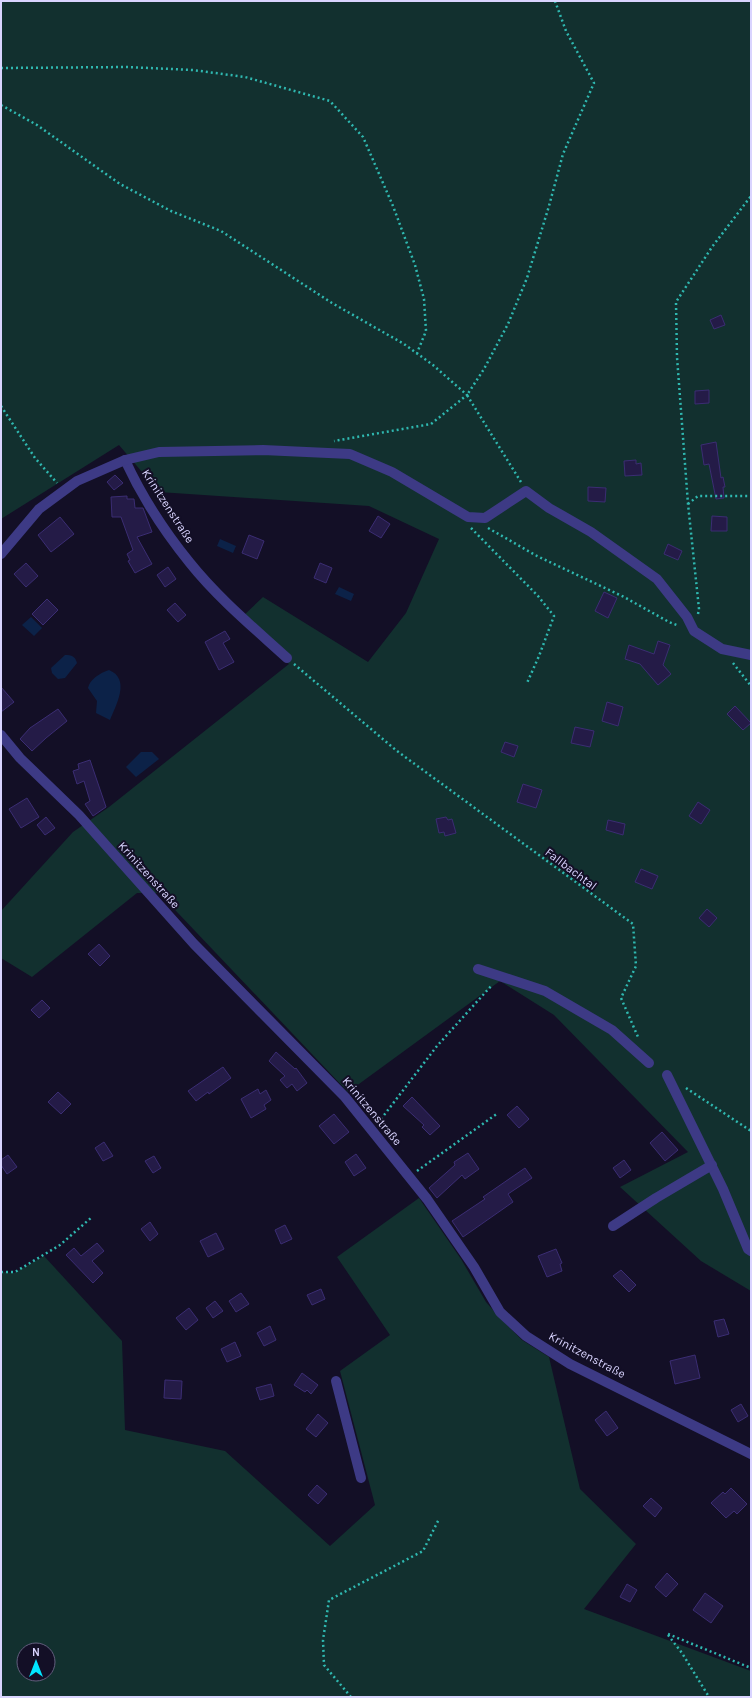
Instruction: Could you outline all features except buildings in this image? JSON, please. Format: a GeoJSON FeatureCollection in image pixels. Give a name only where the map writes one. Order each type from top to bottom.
{"type":"FeatureCollection","features":[{"type":"Feature","properties":{"kind":"street"},"geometry":{"type":"LineString","coordinates":[[1,554],[39,509],[77,481],[125,460],[159,452],[263,450],[350,454],[392,472],[466,515],[484,518],[526,491],[549,508],[591,532],[657,579],[688,617],[694,631],[722,649],[751,655]]}},
{"type":"Feature","properties":{"kind":"street","name":"Krinitzenstraße"},"geometry":{"type":"LineString","coordinates":[[125,460],[139,490],[190,563],[223,598],[287,658]]}},
{"type":"Feature","properties":{"kind":"street","name":"Krinitzenstraße"},"geometry":{"type":"LineString","coordinates":[[1,735],[20,758],[79,815],[142,888],[194,944],[345,1097],[427,1199],[474,1267],[500,1312],[526,1336],[570,1364],[751,1454]]}},
{"type":"Feature","properties":{"kind":"street"},"geometry":{"type":"LineString","coordinates":[[478,969],[545,991],[612,1030],[649,1063]]}},
{"type":"Feature","properties":{"kind":"street"},"geometry":{"type":"LineString","coordinates":[[667,1075],[712,1165],[748,1249],[751,1251]]}},
{"type":"Feature","properties":{"kind":"street"},"geometry":{"type":"LineString","coordinates":[[613,1226],[656,1198],[712,1165]]}},
{"type":"Feature","properties":{"kind":"street"},"geometry":{"type":"LineString","coordinates":[[336,1381],[361,1478]]}},
{"type":"Feature","properties":{"kind":"path"},"geometry":{"type":"LineString","coordinates":[[326,442],[431,424],[467,395],[484,369],[508,324],[527,278],[563,154],[594,83],[566,31],[555,1]]}},
{"type":"Feature","properties":{"kind":"path"},"geometry":{"type":"LineString","coordinates":[[1,68],[127,67],[193,70],[245,77],[330,100],[363,137],[393,206],[415,265],[424,299],[426,331],[417,353]]}},
{"type":"Feature","properties":{"kind":"path"},"geometry":{"type":"LineString","coordinates":[[1,105],[37,125],[120,184],[171,211],[221,231],[332,303],[417,353],[467,395],[526,491]]}},
{"type":"Feature","properties":{"kind":"path"},"geometry":{"type":"LineString","coordinates":[[466,515],[538,556],[624,597],[669,622],[694,631],[699,609],[688,504],[677,357],[676,302],[712,247],[751,196]]}},
{"type":"Feature","properties":{"kind":"path"},"geometry":{"type":"LineString","coordinates":[[1,406],[35,458],[64,491]]}},
{"type":"Feature","properties":{"kind":"path"},"geometry":{"type":"LineString","coordinates":[[688,504],[698,496],[751,496]]}},
{"type":"Feature","properties":{"kind":"path"},"geometry":{"type":"LineString","coordinates":[[466,515],[473,532],[509,564],[554,616],[527,683]]}},
{"type":"Feature","properties":{"kind":"path"},"geometry":{"type":"LineString","coordinates":[[722,649],[751,686]]}},
{"type":"Feature","properties":{"kind":"path","name":"Fallbachtal"},"geometry":{"type":"LineString","coordinates":[[287,658],[397,751],[633,924],[636,966],[621,998],[640,1041]]}},
{"type":"Feature","properties":{"kind":"path"},"geometry":{"type":"LineString","coordinates":[[372,1131],[437,1046],[499,977]]}},
{"type":"Feature","properties":{"kind":"path"},"geometry":{"type":"LineString","coordinates":[[667,1075],[751,1131]]}},
{"type":"Feature","properties":{"kind":"path"},"geometry":{"type":"LineString","coordinates":[[409,1178],[498,1113]]}},
{"type":"Feature","properties":{"kind":"path"},"geometry":{"type":"LineString","coordinates":[[1,1272],[15,1272],[60,1245],[92,1218]]}},
{"type":"Feature","properties":{"kind":"path"},"geometry":{"type":"LineString","coordinates":[[351,1697],[324,1665],[323,1640],[329,1600],[423,1550],[439,1519]]}},
{"type":"Feature","properties":{"kind":"path"},"geometry":{"type":"LineString","coordinates":[[709,1697],[682,1653],[668,1634],[751,1668]]}},
{"type":"Feature","properties":{"kind":"green space"},"geometry":{"type":"Polygon","coordinates":[[[1,1],[751,1],[751,1291],[701,1261],[620,1187],[688,1152],[554,1015],[500,981],[348,1092],[159,893],[137,893],[32,977],[1,958],[1,911],[73,832],[109,807],[289,664],[241,618],[263,597],[368,662],[406,613],[439,539],[369,506],[159,492],[119,445],[1,519],[1,1]]]}},
{"type":"Feature","properties":{"kind":"green space"},"geometry":{"type":"Polygon","coordinates":[[[419,1198],[461,1259],[486,1302],[522,1340],[549,1357],[580,1489],[636,1544],[584,1609],[751,1671],[751,1697],[1,1697],[1,1272],[14,1273],[44,1256],[122,1341],[125,1430],[225,1451],[330,1546],[375,1505],[340,1371],[390,1335],[337,1257],[419,1198]]]}},
{"type":"Feature","properties":{"kind":"water"},"geometry":{"type":"Polygon","coordinates":[[[220,539],[236,546],[233,553],[217,546],[220,539]]]}},
{"type":"Feature","properties":{"kind":"water"},"geometry":{"type":"Polygon","coordinates":[[[339,587],[354,594],[351,601],[335,594],[339,587]]]}},
{"type":"Feature","properties":{"kind":"water"},"geometry":{"type":"Polygon","coordinates":[[[31,617],[42,628],[34,636],[22,625],[31,617]]]}},
{"type":"Feature","properties":{"kind":"water"},"geometry":{"type":"Polygon","coordinates":[[[65,655],[73,656],[77,663],[65,678],[58,679],[52,673],[51,668],[65,655]]]}},
{"type":"Feature","properties":{"kind":"water"},"geometry":{"type":"Polygon","coordinates":[[[109,670],[116,674],[121,686],[118,700],[110,720],[96,713],[97,701],[88,688],[96,677],[109,670]]]}},
{"type":"Feature","properties":{"kind":"water"},"geometry":{"type":"Polygon","coordinates":[[[141,752],[152,752],[159,759],[136,777],[126,767],[141,752]]]}}]}
